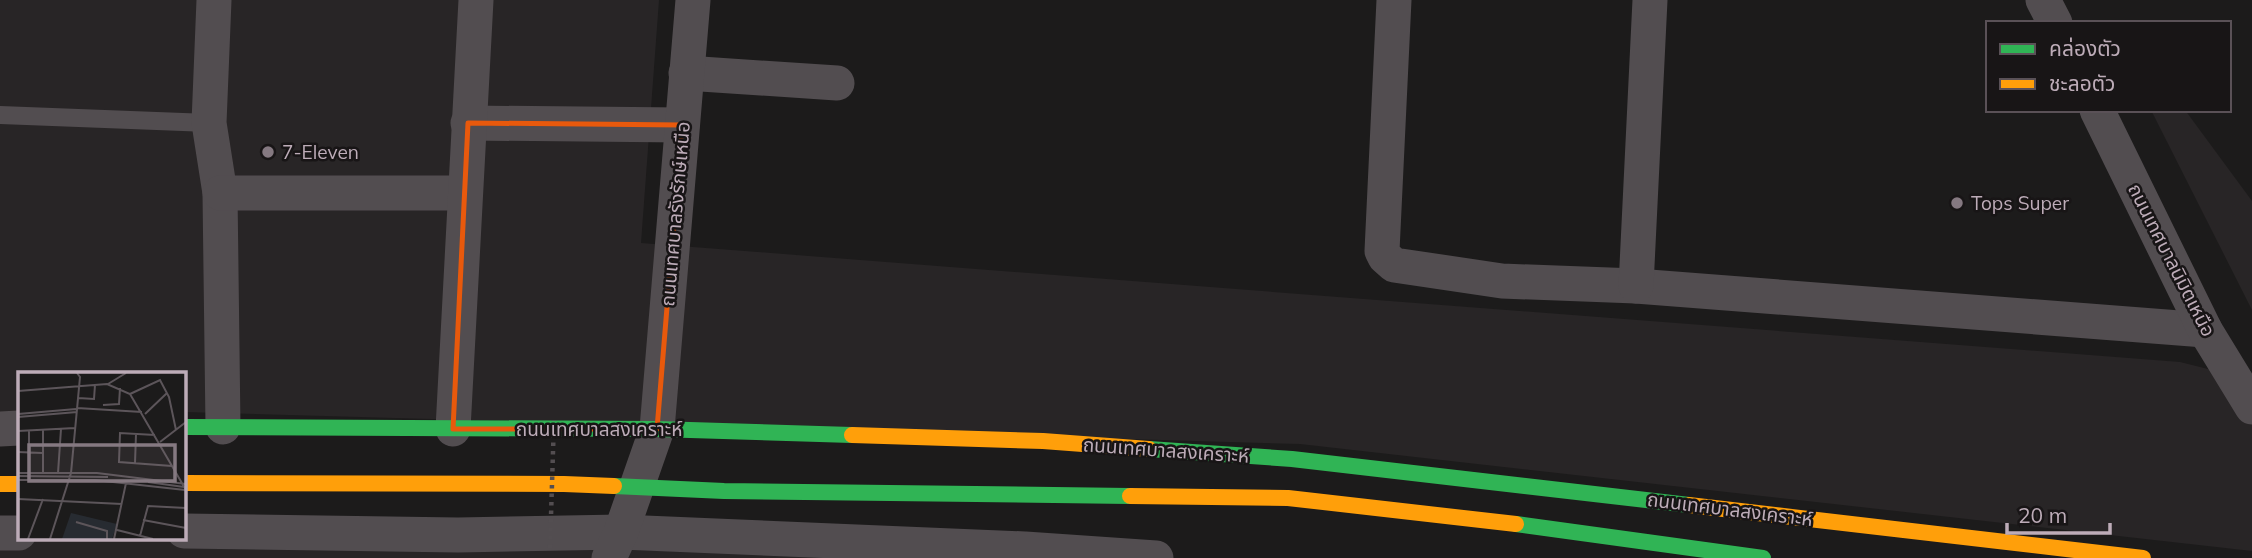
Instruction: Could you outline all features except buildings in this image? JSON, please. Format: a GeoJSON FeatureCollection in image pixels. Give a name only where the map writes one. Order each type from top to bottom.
{"type":"FeatureCollection","features":[{"type":"Feature","properties":{"kind":"street"},"geometry":{"type":"LineString","coordinates":[[214,0],[209,123],[220,193],[223,428]]}},
{"type":"Feature","properties":{"kind":"street"},"geometry":{"type":"LineString","coordinates":[[453,429],[476,0]]}},
{"type":"Feature","properties":{"kind":"street","name":"ถนนเทศบาลรังรักษ์เหนือ"},"geometry":{"type":"LineString","coordinates":[[615,545],[657,429],[693,0]]}},
{"type":"Feature","properties":{"kind":"street"},"geometry":{"type":"LineString","coordinates":[[1394,0],[1382,251],[1394,265],[1502,281],[1636,286],[2205,330]]}},
{"type":"Feature","properties":{"kind":"street"},"geometry":{"type":"LineString","coordinates":[[1636,286],[1650,0]]}},
{"type":"Feature","properties":{"kind":"street"},"geometry":{"type":"LineString","coordinates":[[2043,0],[2053,21]]}},
{"type":"Feature","properties":{"kind":"street"},"geometry":{"type":"LineString","coordinates":[[686,73],[837,83]]}},
{"type":"Feature","properties":{"kind":"street","name":"ถนนเทศบาลนิมิตเหนือ"},"geometry":{"type":"LineString","coordinates":[[2099,112],[2205,330],[2252,407]]}},
{"type":"Feature","properties":{"kind":"street"},"geometry":{"type":"LineString","coordinates":[[468,123],[682,125]]}},
{"type":"Feature","properties":{"kind":"street"},"geometry":{"type":"LineString","coordinates":[[220,193],[465,193]]}},
{"type":"Feature","properties":{"kind":"street","name":"ถนนเทศบาลสงเคราะห์"},"geometry":{"type":"LineString","coordinates":[[186,427],[657,429],[1043,441],[1292,459],[2143,558]]}},
{"type":"Feature","properties":{"kind":"street"},"geometry":{"type":"LineString","coordinates":[[0,429],[18,428]]}},
{"type":"Feature","properties":{"kind":"street"},"geometry":{"type":"LineString","coordinates":[[186,483],[537,484],[724,491],[1288,498],[1517,524],[1763,558]]}},
{"type":"Feature","properties":{"kind":"street"},"geometry":{"type":"LineString","coordinates":[[0,484],[18,484]]}},
{"type":"Feature","properties":{"kind":"street"},"geometry":{"type":"LineString","coordinates":[[186,531],[458,535],[615,545],[1025,549],[1156,558]]}},
{"type":"Feature","properties":{"kind":"street"},"geometry":{"type":"LineString","coordinates":[[0,533],[18,533]]}},
{"type":"Feature","properties":{"kind":"lane"},"geometry":{"type":"LineString","coordinates":[[0,115],[209,123]]}},
{"type":"Feature","properties":{"kind":"path"},"geometry":{"type":"LineString","coordinates":[[550,548],[554,420]]}},
{"type":"Feature","properties":{"kind":"highlighted area"},"geometry":{"type":"Polygon","coordinates":[[[468,123],[682,125],[657,429],[453,429],[468,123]]]}},
{"type":"Feature","properties":{"kind":"shaded area"},"geometry":{"type":"Polygon","coordinates":[[[0,0],[659,0],[641,243],[2180,362],[2252,380],[2252,551],[1300,444],[186,412],[186,372],[18,372],[18,413],[0,413],[0,0]]]}},
{"type":"Feature","properties":{"kind":"shaded area"},"geometry":{"type":"Polygon","coordinates":[[[2152,112],[2186,112],[2252,201],[2252,310],[2152,112]]]}},
{"type":"Feature","properties":{"kind":"shaded area"},"geometry":{"type":"Polygon","coordinates":[[[254,537],[878,558],[0,558],[0,541],[254,537]]]}},
{"type":"Feature","properties":{"kind":"traffic: fast"},"geometry":{"type":"LineString","coordinates":[[186,427],[657,429],[852,435]]}},
{"type":"Feature","properties":{"kind":"traffic: fast"},"geometry":{"type":"LineString","coordinates":[[1149,449],[1292,459],[1689,505]]}},
{"type":"Feature","properties":{"kind":"traffic: fast"},"geometry":{"type":"LineString","coordinates":[[614,486],[724,491],[1130,496]]}},
{"type":"Feature","properties":{"kind":"traffic: fast"},"geometry":{"type":"LineString","coordinates":[[1516,524],[1763,558]]}},
{"type":"Feature","properties":{"kind":"traffic: slow"},"geometry":{"type":"LineString","coordinates":[[852,435],[1043,441],[1149,449]]}},
{"type":"Feature","properties":{"kind":"traffic: slow"},"geometry":{"type":"LineString","coordinates":[[186,483],[614,486]]}},
{"type":"Feature","properties":{"kind":"traffic: slow"},"geometry":{"type":"LineString","coordinates":[[0,484],[18,484]]}},
{"type":"Feature","properties":{"kind":"traffic: slow"},"geometry":{"type":"LineString","coordinates":[[1130,496],[1288,498],[1516,524]]}},
{"type":"Feature","properties":{"kind":"traffic: slow"},"geometry":{"type":"LineString","coordinates":[[1689,505],[2143,558]]}},
{"type":"Feature","properties":{"kind":"place","name":"7-Eleven"},"geometry":{"type":"Point","coordinates":[268,152]}},
{"type":"Feature","properties":{"kind":"place","name":"Tops Super"},"geometry":{"type":"Point","coordinates":[1957,203]}}]}
